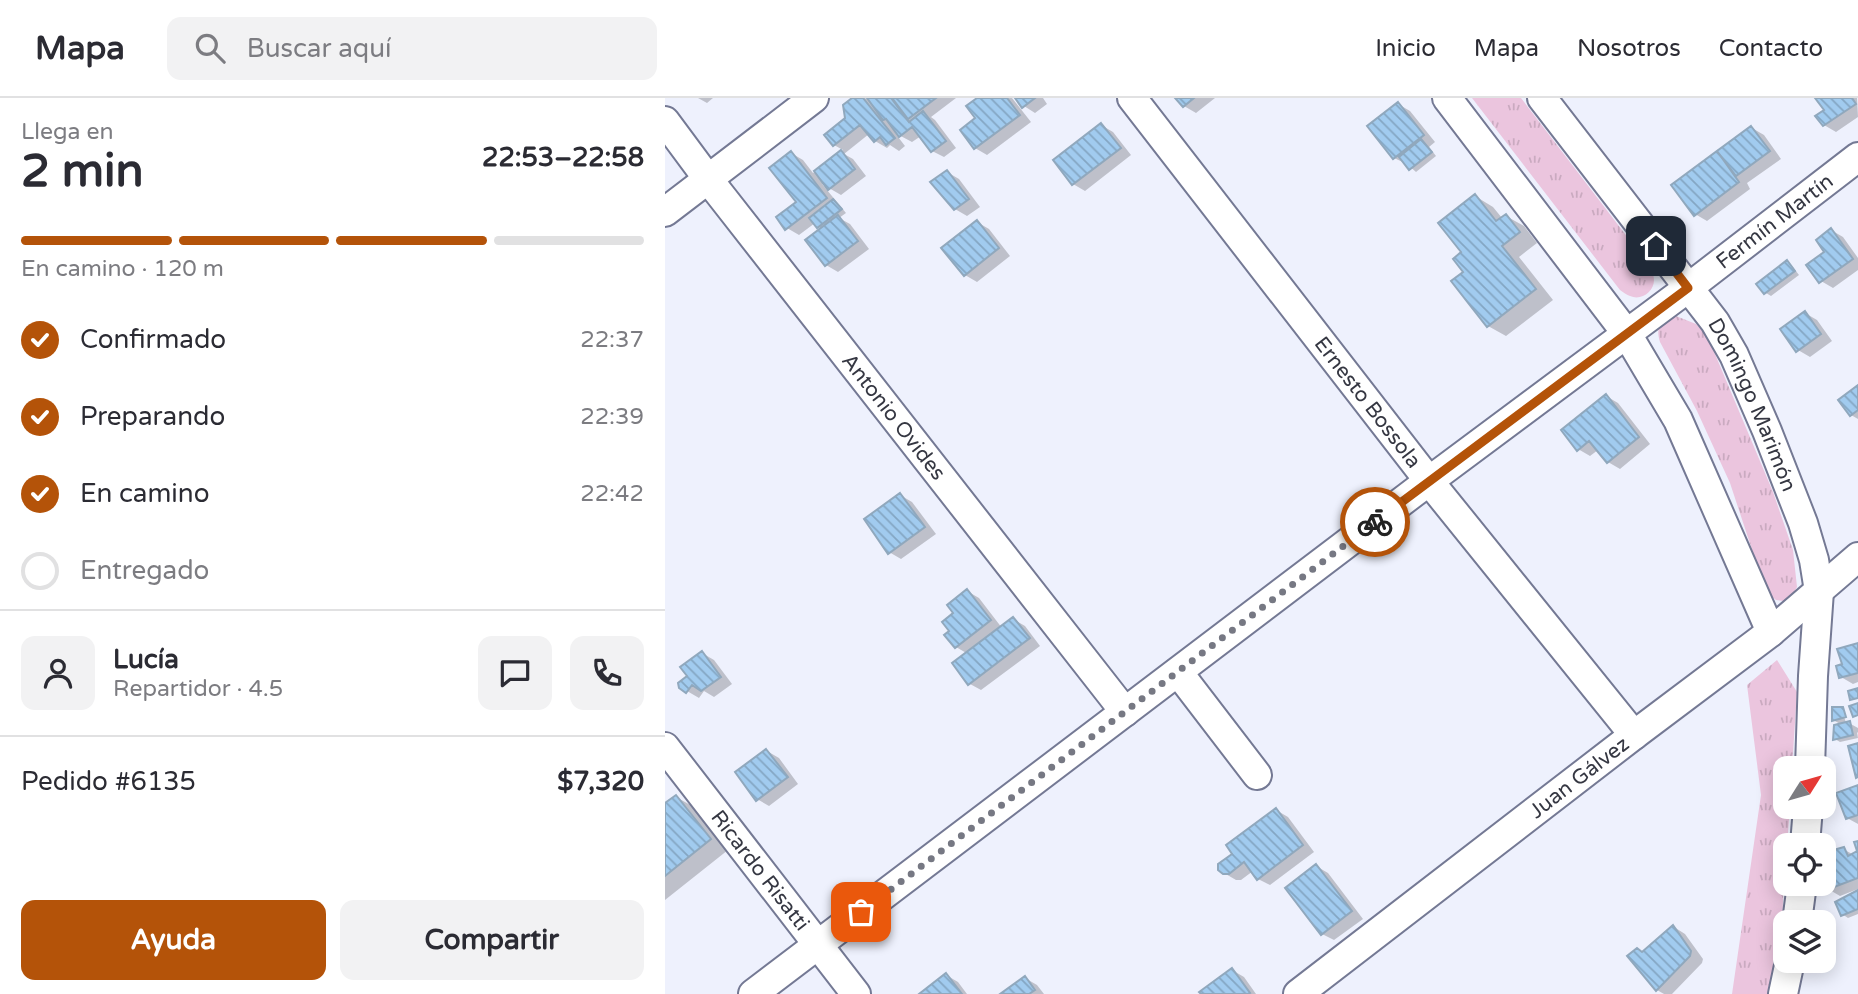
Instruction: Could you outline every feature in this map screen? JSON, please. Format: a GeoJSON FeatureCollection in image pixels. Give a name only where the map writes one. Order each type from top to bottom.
{"type":"FeatureCollection","features":[{"type":"Feature","properties":{"kind":"street"},"geometry":{"type":"LineString","coordinates":[[665,212],[814,98]]}},
{"type":"Feature","properties":{"kind":"street","name":"Ernesto Bossola"},"geometry":{"type":"LineString","coordinates":[[1132,98],[1429,481],[1634,735]]}},
{"type":"Feature","properties":{"kind":"street"},"geometry":{"type":"LineString","coordinates":[[1447,98],[1627,334],[1678,421],[1772,632]]}},
{"type":"Feature","properties":{"kind":"street","name":"Domingo Marimón"},"geometry":{"type":"LineString","coordinates":[[1542,98],[1715,322],[1734,355],[1767,431],[1803,523],[1814,560],[1819,592],[1810,756]]}},
{"type":"Feature","properties":{"kind":"street","name":"Antonio Ovides"},"geometry":{"type":"LineString","coordinates":[[665,121],[1125,712]]}},
{"type":"Feature","properties":{"kind":"street","name":"Fermín Martín"},"geometry":{"type":"LineString","coordinates":[[753,994],[1858,157]]}},
{"type":"Feature","properties":{"kind":"street","name":"Juan Gálvez"},"geometry":{"type":"LineString","coordinates":[[1298,994],[1772,632],[1819,592],[1854,571]]}},
{"type":"Feature","properties":{"kind":"street"},"geometry":{"type":"LineString","coordinates":[[1178,672],[1257,775]]}},
{"type":"Feature","properties":{"kind":"street","name":"Ricardo Risatti"},"geometry":{"type":"LineString","coordinates":[[665,747],[856,994]]}},
{"type":"Feature","properties":{"kind":"street"},"geometry":{"type":"LineString","coordinates":[[1783,994],[1787,973]]}},
{"type":"Feature","properties":{"kind":"green space"},"geometry":{"type":"Polygon","coordinates":[[[1472,98],[1521,98],[1648,264],[1654,280],[1649,292],[1634,297],[1620,290],[1472,98]]]}},
{"type":"Feature","properties":{"kind":"green space"},"geometry":{"type":"Polygon","coordinates":[[[1676,316],[1696,324],[1707,335],[1773,492],[1793,550],[1797,587],[1791,597],[1783,601],[1776,600],[1766,592],[1730,483],[1697,411],[1660,342],[1660,324],[1676,316]]]}},
{"type":"Feature","properties":{"kind":"green space"},"geometry":{"type":"Polygon","coordinates":[[[1777,660],[1797,692],[1793,756],[1773,756],[1773,819],[1789,819],[1788,833],[1773,833],[1773,896],[1783,896],[1783,910],[1773,910],[1773,968],[1767,994],[1732,994],[1761,795],[1747,685],[1777,660]]]}},
{"type":"Feature","properties":{"kind":"building"},"geometry":{"type":"Polygon","coordinates":[[[852,98],[863,98],[895,138],[886,145],[880,137],[874,142],[860,125],[833,146],[824,135],[845,118],[843,105],[852,98]]]}},
{"type":"Feature","properties":{"kind":"building"},"geometry":{"type":"Polygon","coordinates":[[[867,98],[891,98],[909,122],[923,111],[946,141],[931,152],[912,127],[899,137],[867,98]]]}},
{"type":"Feature","properties":{"kind":"building"},"geometry":{"type":"Polygon","coordinates":[[[892,98],[936,98],[908,119],[892,98]]]}},
{"type":"Feature","properties":{"kind":"building"},"geometry":{"type":"Polygon","coordinates":[[[977,98],[1007,98],[1020,115],[974,149],[960,130],[975,118],[966,106],[977,98]]]}},
{"type":"Feature","properties":{"kind":"building"},"geometry":{"type":"Polygon","coordinates":[[[1015,98],[1035,98],[1022,108],[1015,98]]]}},
{"type":"Feature","properties":{"kind":"building"},"geometry":{"type":"Polygon","coordinates":[[[1175,98],[1194,98],[1183,107],[1175,98]]]}},
{"type":"Feature","properties":{"kind":"building"},"geometry":{"type":"Polygon","coordinates":[[[1815,98],[1852,98],[1856,104],[1823,126],[1815,116],[1824,110],[1815,98]]]}},
{"type":"Feature","properties":{"kind":"building"},"geometry":{"type":"Polygon","coordinates":[[[1398,102],[1424,135],[1393,159],[1367,126],[1398,102]]]}},
{"type":"Feature","properties":{"kind":"building"},"geometry":{"type":"Polygon","coordinates":[[[1101,123],[1121,148],[1072,185],[1053,160],[1101,123]]]}},
{"type":"Feature","properties":{"kind":"building"},"geometry":{"type":"Polygon","coordinates":[[[1751,126],[1770,151],[1736,176],[1717,151],[1751,126]]]}},
{"type":"Feature","properties":{"kind":"building"},"geometry":{"type":"Polygon","coordinates":[[[1421,139],[1432,152],[1409,170],[1399,157],[1421,139]]]}},
{"type":"Feature","properties":{"kind":"building"},"geometry":{"type":"Polygon","coordinates":[[[841,150],[855,169],[828,190],[814,171],[841,150]]]}},
{"type":"Feature","properties":{"kind":"building"},"geometry":{"type":"Polygon","coordinates":[[[791,151],[827,198],[785,230],[776,217],[796,202],[769,168],[791,151]]]}},
{"type":"Feature","properties":{"kind":"building"},"geometry":{"type":"Polygon","coordinates":[[[1717,151],[1739,182],[1694,216],[1671,185],[1717,151]]]}},
{"type":"Feature","properties":{"kind":"building"},"geometry":{"type":"Polygon","coordinates":[[[947,170],[969,199],[954,210],[930,182],[947,170]]]}},
{"type":"Feature","properties":{"kind":"building"},"geometry":{"type":"Polygon","coordinates":[[[1475,194],[1496,221],[1506,214],[1520,232],[1502,246],[1536,289],[1487,327],[1451,281],[1463,272],[1453,259],[1461,252],[1438,223],[1475,194]]]}},
{"type":"Feature","properties":{"kind":"building"},"geometry":{"type":"Polygon","coordinates":[[[833,199],[842,209],[817,228],[809,218],[833,199]]]}},
{"type":"Feature","properties":{"kind":"building"},"geometry":{"type":"Polygon","coordinates":[[[838,215],[858,241],[825,266],[805,240],[838,215]]]}},
{"type":"Feature","properties":{"kind":"building"},"geometry":{"type":"Polygon","coordinates":[[[977,220],[999,248],[964,276],[941,248],[977,220]]]}},
{"type":"Feature","properties":{"kind":"building"},"geometry":{"type":"Polygon","coordinates":[[[1831,228],[1853,259],[1819,283],[1806,265],[1824,252],[1816,240],[1831,228]]]}},
{"type":"Feature","properties":{"kind":"building"},"geometry":{"type":"Polygon","coordinates":[[[1787,260],[1795,271],[1764,294],[1756,284],[1787,260]]]}},
{"type":"Feature","properties":{"kind":"building"},"geometry":{"type":"Polygon","coordinates":[[[1805,311],[1821,334],[1796,352],[1780,329],[1805,311]]]}},
{"type":"Feature","properties":{"kind":"building"},"geometry":{"type":"Polygon","coordinates":[[[1858,385],[1858,410],[1850,416],[1838,400],[1858,385]]]}},
{"type":"Feature","properties":{"kind":"building"},"geometry":{"type":"Polygon","coordinates":[[[1606,394],[1639,437],[1607,463],[1589,441],[1577,451],[1561,430],[1606,394]]]}},
{"type":"Feature","properties":{"kind":"building"},"geometry":{"type":"Polygon","coordinates":[[[900,493],[925,527],[888,554],[864,519],[900,493]]]}},
{"type":"Feature","properties":{"kind":"building"},"geometry":{"type":"Polygon","coordinates":[[[967,589],[991,620],[955,648],[944,635],[949,631],[942,622],[953,613],[947,605],[967,589]]]}},
{"type":"Feature","properties":{"kind":"building"},"geometry":{"type":"Polygon","coordinates":[[[1013,617],[1030,638],[968,685],[952,663],[1013,617]]]}},
{"type":"Feature","properties":{"kind":"building"},"geometry":{"type":"Polygon","coordinates":[[[1858,643],[1858,673],[1839,678],[1836,666],[1842,664],[1837,649],[1858,643]]]}},
{"type":"Feature","properties":{"kind":"building"},"geometry":{"type":"Polygon","coordinates":[[[702,651],[721,677],[701,691],[692,685],[686,693],[679,688],[678,683],[687,676],[680,667],[702,651]]]}},
{"type":"Feature","properties":{"kind":"building"},"geometry":{"type":"Polygon","coordinates":[[[1858,688],[1858,698],[1850,700],[1848,691],[1858,688]]]}},
{"type":"Feature","properties":{"kind":"building"},"geometry":{"type":"Polygon","coordinates":[[[1858,703],[1858,715],[1853,717],[1849,706],[1858,703]]]}},
{"type":"Feature","properties":{"kind":"building"},"geometry":{"type":"Polygon","coordinates":[[[1832,707],[1843,707],[1846,717],[1832,721],[1832,707]]]}},
{"type":"Feature","properties":{"kind":"building"},"geometry":{"type":"Polygon","coordinates":[[[1850,721],[1853,735],[1833,740],[1834,725],[1850,721]]]}},
{"type":"Feature","properties":{"kind":"building"},"geometry":{"type":"Polygon","coordinates":[[[1858,743],[1858,777],[1856,778],[1848,746],[1858,743]]]}},
{"type":"Feature","properties":{"kind":"building"},"geometry":{"type":"Polygon","coordinates":[[[766,749],[788,777],[756,801],[735,772],[766,749]]]}},
{"type":"Feature","properties":{"kind":"building"},"geometry":{"type":"Polygon","coordinates":[[[1858,785],[1858,815],[1846,819],[1836,793],[1858,785]]]}},
{"type":"Feature","properties":{"kind":"building"},"geometry":{"type":"Polygon","coordinates":[[[676,795],[711,839],[665,876],[665,803],[676,795]]]}},
{"type":"Feature","properties":{"kind":"building"},"geometry":{"type":"Polygon","coordinates":[[[1276,808],[1303,845],[1257,880],[1244,862],[1229,874],[1218,870],[1218,864],[1232,854],[1226,845],[1276,808]]]}},
{"type":"Feature","properties":{"kind":"building"},"geometry":{"type":"Polygon","coordinates":[[[1858,841],[1858,878],[1836,886],[1836,849],[1844,847],[1848,856],[1857,851],[1854,842],[1858,841]]]}},
{"type":"Feature","properties":{"kind":"building"},"geometry":{"type":"Polygon","coordinates":[[[1316,864],[1352,911],[1321,935],[1285,888],[1316,864]]]}},
{"type":"Feature","properties":{"kind":"building"},"geometry":{"type":"Polygon","coordinates":[[[1858,890],[1858,909],[1841,916],[1835,902],[1858,890]]]}},
{"type":"Feature","properties":{"kind":"building"},"geometry":{"type":"Polygon","coordinates":[[[1673,925],[1691,951],[1690,956],[1656,991],[1627,956],[1637,948],[1642,952],[1673,925]]]}},
{"type":"Feature","properties":{"kind":"building"},"geometry":{"type":"Polygon","coordinates":[[[1232,968],[1250,993],[1199,992],[1232,968]]]}},
{"type":"Feature","properties":{"kind":"building"},"geometry":{"type":"Polygon","coordinates":[[[946,973],[962,994],[919,994],[946,973]]]}},
{"type":"Feature","properties":{"kind":"building"},"geometry":{"type":"Polygon","coordinates":[[[1025,976],[1035,990],[1029,994],[1000,994],[1025,976]]]}},
{"type":"Feature","properties":{"kind":"way so far"},"geometry":{"type":"LineString","coordinates":[[861,912],[1375,522]]}},
{"type":"Feature","properties":{"kind":"route"},"geometry":{"type":"LineString","coordinates":[[1375,522],[1688,288],[1656,246]]}}]}
